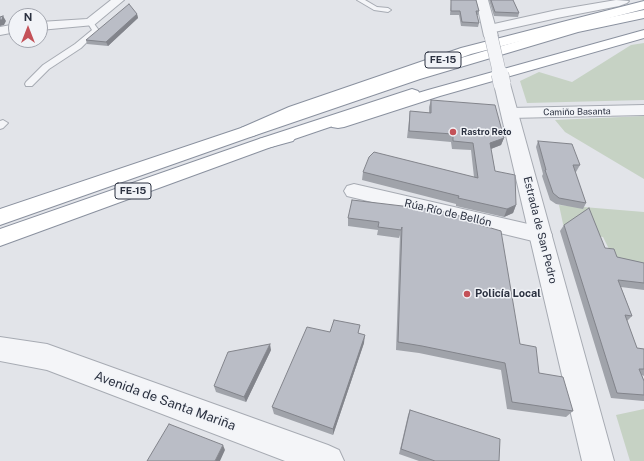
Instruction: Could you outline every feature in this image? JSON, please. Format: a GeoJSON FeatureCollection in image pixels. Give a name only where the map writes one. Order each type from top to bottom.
{"type":"FeatureCollection","features":[{"type":"Feature","properties":{"kind":"highway","name":"FE-15"},"geometry":{"type":"LineString","coordinates":[[0,217],[247,132],[295,111],[466,51],[644,5]]}},
{"type":"Feature","properties":{"kind":"highway"},"geometry":{"type":"LineString","coordinates":[[247,132],[415,76],[576,29],[644,14]]}},
{"type":"Feature","properties":{"kind":"highway"},"geometry":{"type":"LineString","coordinates":[[265,143],[544,50],[644,25]]}},
{"type":"Feature","properties":{"kind":"highway","name":"FE-15"},"geometry":{"type":"LineString","coordinates":[[0,238],[265,143],[321,129],[434,93],[644,34]]}},
{"type":"Feature","properties":{"kind":"street"},"geometry":{"type":"LineString","coordinates":[[48,25],[90,22],[118,0]]}},
{"type":"Feature","properties":{"kind":"street","name":"Estrada de San Pedro"},"geometry":{"type":"LineString","coordinates":[[482,0],[507,109],[541,235],[598,461]]}},
{"type":"Feature","properties":{"kind":"street"},"geometry":{"type":"LineString","coordinates":[[490,33],[544,16],[619,3],[623,1],[622,0]]}},
{"type":"Feature","properties":{"kind":"street","name":"Camiño Basanta"},"geometry":{"type":"LineString","coordinates":[[507,109],[644,110]]}},
{"type":"Feature","properties":{"kind":"street","name":"Rúa Río de Bellón"},"geometry":{"type":"LineString","coordinates":[[354,191],[541,235]]}},
{"type":"Feature","properties":{"kind":"street","name":"Avenida de Santa Mariña"},"geometry":{"type":"LineString","coordinates":[[0,349],[48,357],[328,461]]}},
{"type":"Feature","properties":{"kind":"lane"},"geometry":{"type":"LineString","coordinates":[[360,0],[376,9],[388,10]]}},
{"type":"Feature","properties":{"kind":"lane"},"geometry":{"type":"LineString","coordinates":[[28,84],[46,67],[78,46],[96,30],[90,22]]}},
{"type":"Feature","properties":{"kind":"green space"},"geometry":{"type":"Polygon","coordinates":[[[644,43],[644,100],[527,103],[520,81],[539,72],[572,82],[631,45],[644,43]]]}},
{"type":"Feature","properties":{"kind":"green space"},"geometry":{"type":"Polygon","coordinates":[[[644,116],[644,179],[565,132],[555,120],[644,116]]]}},
{"type":"Feature","properties":{"kind":"green space"},"geometry":{"type":"Polygon","coordinates":[[[559,205],[644,212],[644,271],[615,261],[603,237],[565,233],[559,205]]]}},
{"type":"Feature","properties":{"kind":"green space"},"geometry":{"type":"Polygon","coordinates":[[[644,409],[644,461],[630,461],[616,415],[644,409]]]}},
{"type":"Feature","properties":{"kind":"building"},"geometry":{"type":"Polygon","coordinates":[[[451,0],[476,0],[479,11],[476,11],[479,23],[462,22],[460,11],[451,11],[451,0]]]}},
{"type":"Feature","properties":{"kind":"building"},"geometry":{"type":"Polygon","coordinates":[[[491,0],[513,0],[519,13],[495,12],[491,0]]]}},
{"type":"Feature","properties":{"kind":"building"},"geometry":{"type":"Polygon","coordinates":[[[129,4],[137,14],[106,42],[86,40],[129,4]]]}},
{"type":"Feature","properties":{"kind":"building"},"geometry":{"type":"Polygon","coordinates":[[[431,100],[495,105],[504,138],[490,143],[495,171],[515,175],[516,205],[507,209],[458,198],[459,196],[363,172],[369,157],[374,152],[478,178],[473,143],[453,141],[453,134],[409,131],[410,111],[431,113],[431,100]]]}},
{"type":"Feature","properties":{"kind":"building"},"geometry":{"type":"Polygon","coordinates":[[[538,141],[572,144],[580,165],[573,165],[586,203],[559,198],[553,193],[545,170],[538,141]]]}},
{"type":"Feature","properties":{"kind":"building"},"geometry":{"type":"Polygon","coordinates":[[[352,200],[436,210],[479,221],[474,223],[501,231],[520,344],[536,347],[539,373],[563,377],[573,411],[512,402],[505,363],[398,342],[402,227],[401,230],[378,227],[379,222],[348,218],[352,200]]]}},
{"type":"Feature","properties":{"kind":"building"},"geometry":{"type":"Polygon","coordinates":[[[589,208],[605,248],[614,249],[617,257],[644,263],[644,283],[618,280],[632,316],[625,315],[637,348],[644,349],[644,369],[639,369],[644,381],[644,395],[617,393],[564,225],[589,208]]]}},
{"type":"Feature","properties":{"kind":"building"},"geometry":{"type":"Polygon","coordinates":[[[334,320],[360,325],[358,333],[365,335],[333,429],[272,407],[307,327],[330,332],[334,320]]]}},
{"type":"Feature","properties":{"kind":"building"},"geometry":{"type":"Polygon","coordinates":[[[270,344],[244,397],[214,386],[228,352],[270,344]]]}},
{"type":"Feature","properties":{"kind":"building"},"geometry":{"type":"Polygon","coordinates":[[[410,410],[500,439],[499,461],[435,461],[401,449],[410,410]]]}},
{"type":"Feature","properties":{"kind":"building"},"geometry":{"type":"Polygon","coordinates":[[[169,424],[223,445],[215,461],[147,461],[169,424]]]}},
{"type":"Feature","properties":{"kind":"place","name":"Rastro Reto"},"geometry":{"type":"Point","coordinates":[453,132]}},
{"type":"Feature","properties":{"kind":"place","name":"Policía Local"},"geometry":{"type":"Point","coordinates":[467,294]}}]}
